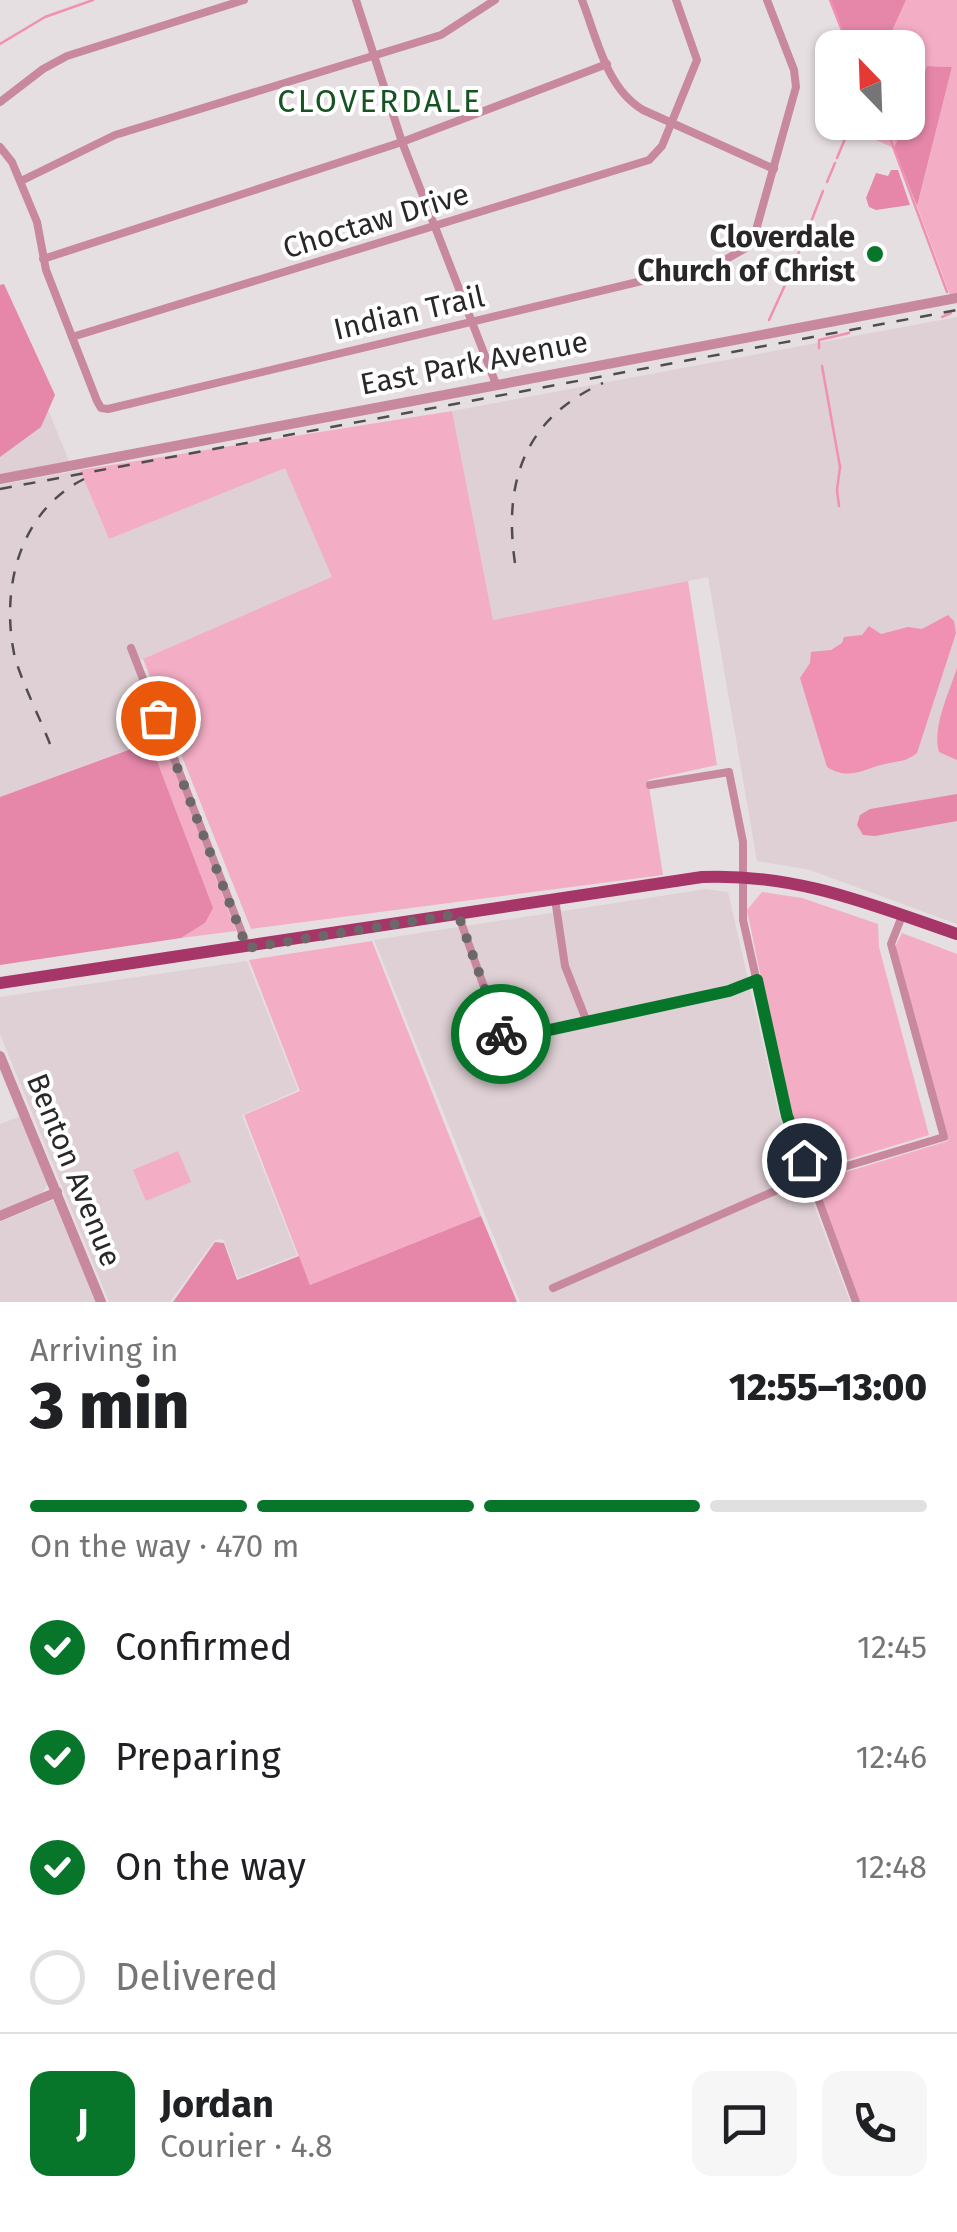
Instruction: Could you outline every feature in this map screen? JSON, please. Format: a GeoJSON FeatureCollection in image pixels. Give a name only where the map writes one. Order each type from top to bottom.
{"type":"FeatureCollection","features":[{"type":"Feature","properties":{"kind":"main road"},"geometry":{"type":"LineString","coordinates":[[0,983],[663,881],[742,875],[801,883],[957,934]]}},
{"type":"Feature","properties":{"kind":"street"},"geometry":{"type":"LineString","coordinates":[[0,102],[43,68],[67,56],[244,0]]}},
{"type":"Feature","properties":{"kind":"street"},"geometry":{"type":"LineString","coordinates":[[356,0],[402,142],[496,384]]}},
{"type":"Feature","properties":{"kind":"street"},"geometry":{"type":"LineString","coordinates":[[21,182],[115,134],[447,32],[494,0]]}},
{"type":"Feature","properties":{"kind":"street"},"geometry":{"type":"LineString","coordinates":[[582,0],[624,97],[643,110],[774,169]]}},
{"type":"Feature","properties":{"kind":"street","name":"Choctaw Drive"},"geometry":{"type":"LineString","coordinates":[[72,337],[639,165],[657,154],[698,55],[676,0]]}},
{"type":"Feature","properties":{"kind":"street","name":"Indian Trail"},"geometry":{"type":"LineString","coordinates":[[0,147],[21,182],[40,230],[44,260],[72,337],[96,401],[104,409],[730,259],[752,239],[796,87],[794,70],[768,0]]}},
{"type":"Feature","properties":{"kind":"street"},"geometry":{"type":"LineString","coordinates":[[44,260],[402,142],[607,64]]}},
{"type":"Feature","properties":{"kind":"street","name":"East Park Avenue"},"geometry":{"type":"LineString","coordinates":[[0,480],[957,298]]}},
{"type":"Feature","properties":{"kind":"street"},"geometry":{"type":"LineString","coordinates":[[131,648],[247,948]]}},
{"type":"Feature","properties":{"kind":"street"},"geometry":{"type":"LineString","coordinates":[[650,786],[729,772],[743,842],[743,920],[787,1116],[804,1160]]}},
{"type":"Feature","properties":{"kind":"street"},"geometry":{"type":"LineString","coordinates":[[556,898],[566,966],[587,1022]]}},
{"type":"Feature","properties":{"kind":"street"},"geometry":{"type":"LineString","coordinates":[[458,914],[504,1040],[729,991],[757,980]]}},
{"type":"Feature","properties":{"kind":"street"},"geometry":{"type":"LineString","coordinates":[[827,1172],[944,1137],[890,944],[902,916]]}},
{"type":"Feature","properties":{"kind":"street","name":"Benton Avenue"},"geometry":{"type":"LineString","coordinates":[[0,1056],[101,1302]]}},
{"type":"Feature","properties":{"kind":"street"},"geometry":{"type":"LineString","coordinates":[[804,1160],[819,1161],[827,1172],[825,1186],[816,1193],[804,1194],[793,1182],[794,1168],[804,1160]]}},
{"type":"Feature","properties":{"kind":"street"},"geometry":{"type":"LineString","coordinates":[[553,1288],[793,1182]]}},
{"type":"Feature","properties":{"kind":"street"},"geometry":{"type":"LineString","coordinates":[[0,1216],[57,1192]]}},
{"type":"Feature","properties":{"kind":"street"},"geometry":{"type":"LineString","coordinates":[[816,1193],[856,1302]]}},
{"type":"Feature","properties":{"kind":"shaded area"},"geometry":{"type":"Polygon","coordinates":[[[830,0],[906,0],[893,30],[842,30],[830,0]]]}},
{"type":"Feature","properties":{"kind":"shaded area"},"geometry":{"type":"Polygon","coordinates":[[[906,0],[957,0],[957,293],[950,295],[917,206],[952,67],[927,66],[925,71],[925,30],[893,30],[906,0]]]}},
{"type":"Feature","properties":{"kind":"shaded area"},"geometry":{"type":"Polygon","coordinates":[[[927,66],[952,67],[917,206],[894,148],[897,140],[925,140],[927,66]]]}},
{"type":"Feature","properties":{"kind":"shaded area"},"geometry":{"type":"Polygon","coordinates":[[[876,140],[897,140],[894,148],[876,140]]]}},
{"type":"Feature","properties":{"kind":"shaded area"},"geometry":{"type":"Polygon","coordinates":[[[891,170],[898,170],[910,205],[876,210],[869,207],[866,198],[876,173],[888,176],[891,170]]]}},
{"type":"Feature","properties":{"kind":"shaded area"},"geometry":{"type":"Polygon","coordinates":[[[4,284],[55,395],[41,427],[0,457],[0,285],[4,284]]]}},
{"type":"Feature","properties":{"kind":"shaded area"},"geometry":{"type":"Polygon","coordinates":[[[0,292],[69,461],[0,475],[0,292]]]}},
{"type":"Feature","properties":{"kind":"shaded area"},"geometry":{"type":"Polygon","coordinates":[[[957,317],[957,924],[810,870],[757,861],[708,577],[493,620],[452,411],[957,317]]]}},
{"type":"Feature","properties":{"kind":"shaded area"},"geometry":{"type":"Polygon","coordinates":[[[452,411],[493,620],[688,581],[717,765],[648,780],[663,875],[251,929],[143,659],[332,577],[285,468],[109,539],[80,470],[452,411]]]}},
{"type":"Feature","properties":{"kind":"shaded area"},"geometry":{"type":"Polygon","coordinates":[[[285,467],[333,577],[134,663],[162,737],[0,797],[0,485],[80,470],[109,539],[285,467]]]}},
{"type":"Feature","properties":{"kind":"shaded area"},"geometry":{"type":"Polygon","coordinates":[[[948,615],[954,621],[956,633],[917,753],[856,773],[827,767],[800,678],[810,663],[811,652],[831,650],[844,637],[862,635],[869,626],[881,634],[908,627],[922,629],[948,615]]]}},
{"type":"Feature","properties":{"kind":"shaded area"},"geometry":{"type":"Polygon","coordinates":[[[957,668],[957,760],[939,752],[937,742],[942,710],[957,668]]]}},
{"type":"Feature","properties":{"kind":"shaded area"},"geometry":{"type":"Polygon","coordinates":[[[162,737],[236,931],[181,938],[205,923],[150,747],[139,746],[162,737]]]}},
{"type":"Feature","properties":{"kind":"shaded area"},"geometry":{"type":"Polygon","coordinates":[[[139,746],[150,747],[155,756],[213,908],[205,923],[181,938],[0,965],[0,797],[139,746]]]}},
{"type":"Feature","properties":{"kind":"shaded area"},"geometry":{"type":"Polygon","coordinates":[[[957,794],[957,821],[875,836],[863,835],[857,825],[860,815],[870,809],[957,794]]]}},
{"type":"Feature","properties":{"kind":"shaded area"},"geometry":{"type":"Polygon","coordinates":[[[706,889],[728,892],[779,1114],[793,1157],[788,1175],[790,1186],[813,1203],[850,1302],[520,1302],[374,940],[706,889]]]}},
{"type":"Feature","properties":{"kind":"shaded area"},"geometry":{"type":"Polygon","coordinates":[[[762,892],[802,898],[878,924],[879,947],[929,1135],[830,1165],[803,1150],[789,1114],[747,910],[762,892]]]}},
{"type":"Feature","properties":{"kind":"shaded area"},"geometry":{"type":"Polygon","coordinates":[[[902,933],[957,954],[957,1302],[860,1302],[821,1195],[833,1176],[948,1141],[895,947],[902,933]]]}},
{"type":"Feature","properties":{"kind":"shaded area"},"geometry":{"type":"Polygon","coordinates":[[[372,941],[481,1216],[310,1285],[244,1115],[300,1091],[249,960],[372,941]]]}},
{"type":"Feature","properties":{"kind":"shaded area"},"geometry":{"type":"Polygon","coordinates":[[[247,961],[298,1090],[242,1115],[297,1255],[238,1278],[224,1240],[219,1239],[170,1302],[109,1302],[0,1034],[0,997],[247,961]]]}},
{"type":"Feature","properties":{"kind":"shaded area"},"geometry":{"type":"Polygon","coordinates":[[[21,1116],[48,1183],[42,1194],[0,1211],[0,1124],[21,1116]]]}},
{"type":"Feature","properties":{"kind":"shaded area"},"geometry":{"type":"Polygon","coordinates":[[[178,1151],[191,1182],[146,1201],[133,1170],[178,1151]]]}},
{"type":"Feature","properties":{"kind":"shaded area"},"geometry":{"type":"Polygon","coordinates":[[[53,1200],[97,1302],[0,1302],[0,1222],[53,1200]]]}},
{"type":"Feature","properties":{"kind":"shaded area"},"geometry":{"type":"Polygon","coordinates":[[[481,1216],[517,1302],[173,1302],[215,1242],[224,1243],[237,1280],[299,1256],[310,1285],[481,1216]]]}},
{"type":"Feature","properties":{"kind":"waterway"},"geometry":{"type":"LineString","coordinates":[[0,44],[45,17],[93,0]]}},
{"type":"Feature","properties":{"kind":"waterway"},"geometry":{"type":"LineString","coordinates":[[830,0],[842,30]]}},
{"type":"Feature","properties":{"kind":"waterway"},"geometry":{"type":"LineString","coordinates":[[837,158],[844,140]]}},
{"type":"Feature","properties":{"kind":"waterway"},"geometry":{"type":"LineString","coordinates":[[891,140],[947,292]]}},
{"type":"Feature","properties":{"kind":"waterway"},"geometry":{"type":"LineString","coordinates":[[827,182],[835,163]]}},
{"type":"Feature","properties":{"kind":"waterway"},"geometry":{"type":"LineString","coordinates":[[809,227],[823,191]]}},
{"type":"Feature","properties":{"kind":"waterway"},"geometry":{"type":"LineString","coordinates":[[792,269],[806,235]]}},
{"type":"Feature","properties":{"kind":"waterway"},"geometry":{"type":"LineString","coordinates":[[769,320],[791,272]]}},
{"type":"Feature","properties":{"kind":"waterway"},"geometry":{"type":"LineString","coordinates":[[942,317],[951,313]]}},
{"type":"Feature","properties":{"kind":"waterway"},"geometry":{"type":"LineString","coordinates":[[819,348],[819,340],[849,333]]}},
{"type":"Feature","properties":{"kind":"waterway"},"geometry":{"type":"LineString","coordinates":[[822,366],[840,467],[839,506]]}},
{"type":"Feature","properties":{"kind":"railway"},"geometry":{"type":"LineString","coordinates":[[0,489],[957,310]]}},
{"type":"Feature","properties":{"kind":"railway"},"geometry":{"type":"LineString","coordinates":[[515,563],[513,505],[525,455],[555,414],[603,383]]}},
{"type":"Feature","properties":{"kind":"railway"},"geometry":{"type":"LineString","coordinates":[[50,744],[15,658],[10,606],[13,581],[29,532],[43,511],[61,493],[84,479]]}},
{"type":"Feature","properties":{"kind":"way so far"},"geometry":{"type":"LineString","coordinates":[[158,718],[247,948],[458,914],[501,1034]]}},
{"type":"Feature","properties":{"kind":"place","name":"Cloverdale Church of Christ"},"geometry":{"type":"Point","coordinates":[875,254]}},
{"type":"Feature","properties":{"kind":"district","name":"CLOVERDALE"},"geometry":{"type":"Point","coordinates":[380,101]}},
{"type":"Feature","properties":{"kind":"route"},"geometry":{"type":"LineString","coordinates":[[501,1034],[504,1040],[729,991],[757,980],[787,1116],[804,1160]]}}]}
